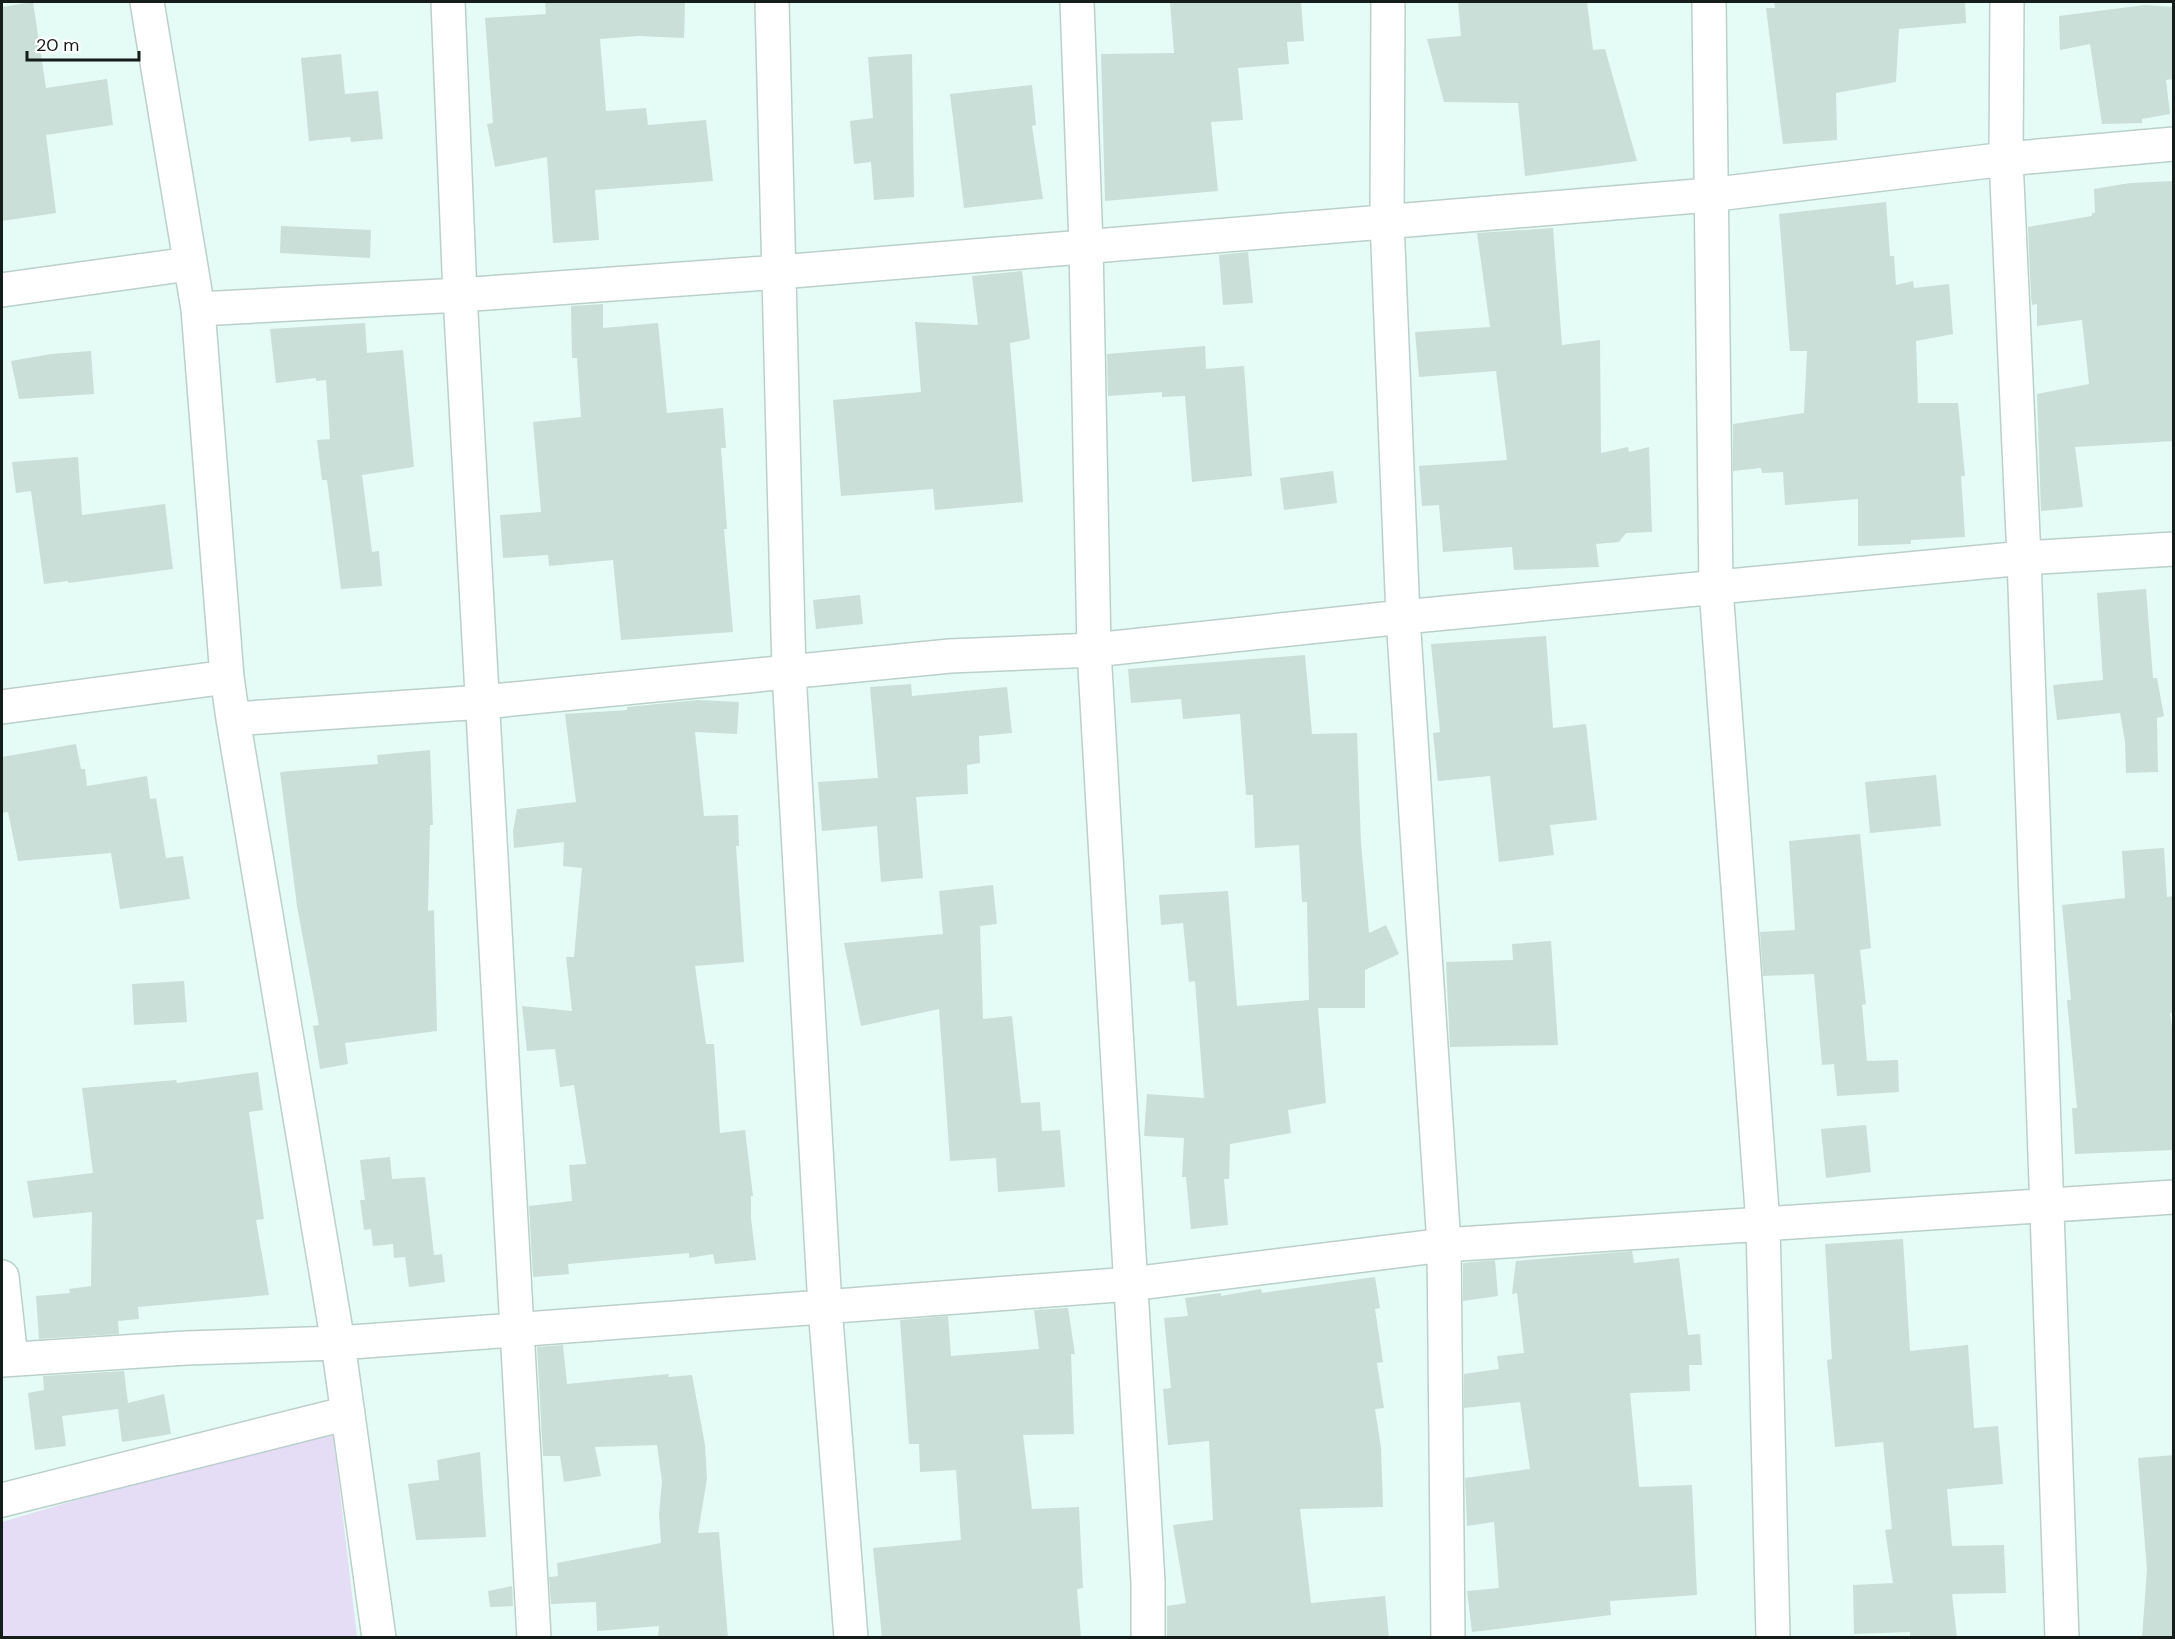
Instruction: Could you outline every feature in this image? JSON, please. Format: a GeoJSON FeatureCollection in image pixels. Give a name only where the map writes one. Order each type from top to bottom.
{"type":"FeatureCollection","features":[{"type":"Feature","properties":{"kind":"street"},"geometry":{"type":"LineString","coordinates":[[147,2],[198,309],[227,677],[338,1343],[379,1638]]}},
{"type":"Feature","properties":{"kind":"street"},"geometry":{"type":"LineString","coordinates":[[448,2],[460,295],[534,1638]]}},
{"type":"Feature","properties":{"kind":"street"},"geometry":{"type":"LineString","coordinates":[[772,2],[789,673],[825,1307],[850,1638]]}},
{"type":"Feature","properties":{"kind":"street"},"geometry":{"type":"LineString","coordinates":[[1077,2],[1086,245],[1094,650],[1148,1582],[1148,1638]]}},
{"type":"Feature","properties":{"kind":"street"},"geometry":{"type":"LineString","coordinates":[[1388,2],[1387,221],[1403,617],[1444,1245],[1448,1638]]}},
{"type":"Feature","properties":{"kind":"street"},"geometry":{"type":"LineString","coordinates":[[1709,2],[1716,589],[1763,1224],[1773,1638]]}},
{"type":"Feature","properties":{"kind":"street"},"geometry":{"type":"LineString","coordinates":[[2007,2],[2006,159],[2024,558],[2045,1207],[2062,1638]]}},
{"type":"Feature","properties":{"kind":"street"},"geometry":{"type":"LineString","coordinates":[[198,309],[460,295],[780,272],[1710,195],[2006,159],[2174,144]]}},
{"type":"Feature","properties":{"kind":"street"},"geometry":{"type":"LineString","coordinates":[[2,290],[189,264]]}},
{"type":"Feature","properties":{"kind":"street"},"geometry":{"type":"LineString","coordinates":[[233,718],[483,702],[950,656],[1094,650],[1403,617],[2024,558],[2174,549]]}},
{"type":"Feature","properties":{"kind":"street"},"geometry":{"type":"LineString","coordinates":[[2,707],[227,677]]}},
{"type":"Feature","properties":{"kind":"street"},"geometry":{"type":"LineString","coordinates":[[2,1277],[6,1359],[186,1348],[338,1343],[825,1307],[1131,1284],[1444,1245],[2174,1197]]}},
{"type":"Feature","properties":{"kind":"street"},"geometry":{"type":"LineString","coordinates":[[2,1500],[348,1413]]}},
{"type":"Feature","properties":{"kind":"shaded area"},"geometry":{"type":"Polygon","coordinates":[[[332,1425],[357,1637],[2,1638],[2,1522],[332,1425]]]}},
{"type":"Feature","properties":{"kind":"building"},"geometry":{"type":"Polygon","coordinates":[[[33,2],[46,88],[107,79],[113,125],[46,135],[56,213],[2,221],[2,7],[33,2]]]}},
{"type":"Feature","properties":{"kind":"building"},"geometry":{"type":"Polygon","coordinates":[[[545,2],[685,2],[684,38],[639,36],[600,39],[606,111],[646,108],[648,125],[706,120],[713,181],[595,190],[599,240],[553,243],[547,157],[495,167],[487,124],[493,123],[485,18],[546,14],[545,2]]]}},
{"type":"Feature","properties":{"kind":"building"},"geometry":{"type":"Polygon","coordinates":[[[1170,2],[1301,2],[1304,41],[1287,42],[1289,64],[1238,68],[1243,120],[1211,122],[1218,191],[1105,201],[1101,54],[1174,53],[1170,2]]]}},
{"type":"Feature","properties":{"kind":"building"},"geometry":{"type":"Polygon","coordinates":[[[1458,2],[1587,2],[1593,50],[1605,49],[1637,161],[1525,176],[1518,103],[1444,102],[1427,39],[1461,36],[1458,2]]]}},
{"type":"Feature","properties":{"kind":"building"},"geometry":{"type":"Polygon","coordinates":[[[1774,2],[1965,2],[1966,23],[1899,29],[1896,82],[1836,93],[1837,140],[1783,144],[1766,8],[1775,8],[1774,2]]]}},
{"type":"Feature","properties":{"kind":"building"},"geometry":{"type":"Polygon","coordinates":[[[2145,5],[2174,7],[2174,79],[2166,80],[2170,114],[2142,119],[2142,123],[2102,124],[2090,44],[2060,50],[2059,16],[2145,5]]]}},
{"type":"Feature","properties":{"kind":"building"},"geometry":{"type":"Polygon","coordinates":[[[341,54],[345,94],[378,91],[383,139],[351,142],[350,137],[309,141],[301,58],[341,54]]]}},
{"type":"Feature","properties":{"kind":"building"},"geometry":{"type":"Polygon","coordinates":[[[912,54],[914,197],[874,200],[871,162],[854,164],[850,121],[873,118],[868,57],[912,54]]]}},
{"type":"Feature","properties":{"kind":"building"},"geometry":{"type":"Polygon","coordinates":[[[1032,85],[1036,125],[1032,126],[1043,199],[964,208],[950,94],[1032,85]]]}},
{"type":"Feature","properties":{"kind":"building"},"geometry":{"type":"Polygon","coordinates":[[[2174,181],[2174,441],[2075,447],[2083,507],[2041,511],[2037,394],[2089,384],[2082,320],[2037,326],[2037,304],[2032,305],[2031,297],[2028,227],[2092,216],[2092,213],[2095,213],[2094,189],[2130,183],[2174,181]]]}},
{"type":"Feature","properties":{"kind":"building"},"geometry":{"type":"Polygon","coordinates":[[[1886,202],[1890,256],[1894,256],[1896,285],[1913,281],[1914,288],[1949,284],[1953,334],[1916,341],[1918,403],[1958,403],[1965,476],[1961,476],[1965,537],[1911,540],[1911,544],[1858,546],[1858,499],[1785,505],[1783,472],[1762,473],[1761,468],[1733,471],[1733,424],[1804,413],[1807,351],[1790,351],[1779,214],[1886,202]]]}},
{"type":"Feature","properties":{"kind":"building"},"geometry":{"type":"Polygon","coordinates":[[[281,226],[371,230],[370,258],[280,253],[281,226]]]}},
{"type":"Feature","properties":{"kind":"building"},"geometry":{"type":"Polygon","coordinates":[[[1553,228],[1562,345],[1600,340],[1601,453],[1628,447],[1629,452],[1649,447],[1652,532],[1626,533],[1619,542],[1596,544],[1599,567],[1514,570],[1512,547],[1443,552],[1439,505],[1422,506],[1419,466],[1507,460],[1496,371],[1419,377],[1415,332],[1490,327],[1477,233],[1553,228]]]}},
{"type":"Feature","properties":{"kind":"building"},"geometry":{"type":"Polygon","coordinates":[[[1248,252],[1253,303],[1223,305],[1219,255],[1248,252]]]}},
{"type":"Feature","properties":{"kind":"building"},"geometry":{"type":"Polygon","coordinates":[[[1022,271],[1030,339],[1010,343],[1023,502],[935,510],[933,489],[841,496],[833,400],[921,392],[915,322],[978,325],[972,276],[1022,271]]]}},
{"type":"Feature","properties":{"kind":"building"},"geometry":{"type":"Polygon","coordinates":[[[603,304],[603,328],[658,323],[667,413],[723,408],[726,448],[721,448],[727,529],[724,529],[733,632],[621,640],[613,560],[549,566],[548,555],[503,558],[500,515],[541,512],[533,422],[581,417],[577,358],[572,358],[571,306],[603,304]]]}},
{"type":"Feature","properties":{"kind":"building"},"geometry":{"type":"Polygon","coordinates":[[[365,323],[367,353],[403,350],[414,467],[362,475],[372,552],[379,551],[382,586],[341,589],[327,480],[322,480],[317,440],[330,439],[326,380],[316,381],[316,378],[276,383],[270,329],[365,323]]]}},
{"type":"Feature","properties":{"kind":"building"},"geometry":{"type":"Polygon","coordinates":[[[1205,346],[1206,369],[1244,366],[1252,476],[1192,482],[1185,396],[1162,397],[1162,392],[1108,396],[1107,354],[1205,346]]]}},
{"type":"Feature","properties":{"kind":"building"},"geometry":{"type":"Polygon","coordinates":[[[91,351],[94,394],[19,399],[11,361],[51,354],[91,351]]]}},
{"type":"Feature","properties":{"kind":"building"},"geometry":{"type":"Polygon","coordinates":[[[78,457],[82,515],[165,504],[173,569],[44,584],[31,491],[16,493],[12,462],[78,457]]]}},
{"type":"Feature","properties":{"kind":"building"},"geometry":{"type":"Polygon","coordinates":[[[1333,471],[1337,503],[1284,510],[1280,478],[1333,471]]]}},
{"type":"Feature","properties":{"kind":"building"},"geometry":{"type":"Polygon","coordinates":[[[2146,589],[2153,678],[2157,678],[2164,716],[2157,718],[2158,772],[2126,773],[2125,742],[2120,713],[2057,720],[2053,685],[2103,680],[2097,593],[2146,589]]]}},
{"type":"Feature","properties":{"kind":"building"},"geometry":{"type":"Polygon","coordinates":[[[860,595],[863,624],[816,629],[813,600],[860,595]]]}},
{"type":"Feature","properties":{"kind":"building"},"geometry":{"type":"Polygon","coordinates":[[[1546,636],[1553,728],[1586,724],[1597,820],[1550,825],[1554,855],[1499,862],[1490,776],[1438,781],[1433,733],[1440,732],[1431,644],[1546,636]]]}},
{"type":"Feature","properties":{"kind":"building"},"geometry":{"type":"Polygon","coordinates":[[[1305,655],[1312,734],[1357,733],[1361,843],[1369,933],[1386,925],[1399,954],[1365,970],[1365,1008],[1318,1008],[1326,1103],[1288,1110],[1291,1133],[1230,1144],[1229,1179],[1224,1179],[1228,1225],[1191,1229],[1186,1177],[1182,1177],[1184,1138],[1144,1136],[1147,1094],[1204,1098],[1195,981],[1189,982],[1183,923],[1161,925],[1159,895],[1228,891],[1237,1006],[1309,1000],[1307,902],[1302,902],[1299,845],[1255,848],[1253,795],[1246,795],[1240,714],[1183,719],[1181,699],[1131,703],[1128,669],[1305,655]]]}},
{"type":"Feature","properties":{"kind":"building"},"geometry":{"type":"Polygon","coordinates":[[[911,684],[912,696],[1007,687],[1012,733],[979,736],[980,763],[967,765],[968,794],[916,797],[923,878],[881,882],[877,826],[822,831],[818,782],[878,778],[870,687],[911,684]]]}},
{"type":"Feature","properties":{"kind":"building"},"geometry":{"type":"Polygon","coordinates":[[[698,700],[739,702],[737,734],[695,732],[704,816],[738,815],[739,846],[736,846],[744,962],[695,966],[706,1044],[714,1044],[720,1133],[745,1130],[753,1196],[751,1196],[751,1218],[756,1260],[715,1264],[713,1254],[689,1258],[689,1253],[568,1264],[569,1274],[533,1277],[529,1206],[572,1201],[569,1165],[586,1164],[574,1085],[560,1087],[555,1049],[527,1051],[522,1006],[572,1011],[566,957],[574,957],[582,868],[563,866],[564,842],[514,848],[513,831],[517,809],[576,802],[565,714],[627,710],[627,707],[698,700]]]}},
{"type":"Feature","properties":{"kind":"building"},"geometry":{"type":"Polygon","coordinates":[[[76,744],[81,769],[85,769],[87,786],[147,776],[150,799],[156,798],[166,858],[183,856],[190,899],[120,909],[111,853],[18,861],[8,812],[2,813],[2,757],[76,744]]]}},
{"type":"Feature","properties":{"kind":"building"},"geometry":{"type":"Polygon","coordinates":[[[430,750],[433,825],[430,825],[428,911],[434,910],[437,1031],[345,1043],[348,1064],[320,1069],[313,1026],[319,1025],[297,906],[280,772],[378,764],[377,755],[430,750]]]}},
{"type":"Feature","properties":{"kind":"building"},"geometry":{"type":"Polygon","coordinates":[[[1936,775],[1941,826],[1870,833],[1865,782],[1936,775]]]}},
{"type":"Feature","properties":{"kind":"building"},"geometry":{"type":"Polygon","coordinates":[[[1860,834],[1871,948],[1860,950],[1866,1004],[1862,1005],[1867,1061],[1898,1060],[1899,1092],[1837,1096],[1834,1064],[1822,1065],[1814,974],[1763,976],[1760,932],[1795,930],[1789,841],[1860,834]]]}},
{"type":"Feature","properties":{"kind":"building"},"geometry":{"type":"Polygon","coordinates":[[[2164,848],[2167,897],[2174,896],[2174,1013],[2170,1013],[2174,1044],[2174,1150],[2075,1154],[2072,1108],[2077,1108],[2067,1000],[2071,1000],[2062,905],[2125,898],[2122,851],[2164,848]]]}},
{"type":"Feature","properties":{"kind":"building"},"geometry":{"type":"Polygon","coordinates":[[[993,885],[997,924],[980,926],[983,1019],[1012,1016],[1021,1103],[1040,1102],[1042,1131],[1060,1130],[1065,1187],[998,1192],[996,1158],[950,1161],[939,1009],[861,1026],[844,943],[943,934],[939,891],[993,885]]]}},
{"type":"Feature","properties":{"kind":"building"},"geometry":{"type":"Polygon","coordinates":[[[1551,941],[1558,1045],[1450,1047],[1446,962],[1513,960],[1512,944],[1551,941]]]}},
{"type":"Feature","properties":{"kind":"building"},"geometry":{"type":"Polygon","coordinates":[[[184,981],[187,1022],[134,1025],[132,984],[184,981]]]}},
{"type":"Feature","properties":{"kind":"building"},"geometry":{"type":"Polygon","coordinates":[[[258,1072],[263,1110],[249,1112],[264,1219],[256,1220],[269,1295],[138,1307],[139,1319],[118,1321],[119,1334],[39,1339],[36,1296],[70,1293],[69,1289],[91,1286],[92,1212],[33,1218],[27,1181],[93,1173],[82,1088],[176,1080],[177,1083],[258,1072]]]}},
{"type":"Feature","properties":{"kind":"building"},"geometry":{"type":"Polygon","coordinates":[[[1866,1125],[1871,1172],[1826,1178],[1821,1129],[1866,1125]]]}},
{"type":"Feature","properties":{"kind":"building"},"geometry":{"type":"Polygon","coordinates":[[[390,1157],[392,1179],[425,1177],[434,1255],[442,1254],[445,1282],[409,1287],[405,1257],[394,1258],[393,1244],[373,1246],[371,1229],[364,1230],[360,1200],[365,1200],[360,1160],[390,1157]]]}},
{"type":"Feature","properties":{"kind":"building"},"geometry":{"type":"Polygon","coordinates":[[[1903,1239],[1910,1351],[1968,1345],[1974,1428],[1998,1426],[2003,1484],[1947,1489],[1952,1546],[2004,1545],[2006,1593],[1952,1594],[1957,1638],[1910,1638],[1910,1632],[1854,1634],[1853,1585],[1893,1583],[1885,1530],[1892,1529],[1883,1442],[1835,1447],[1827,1360],[1832,1359],[1825,1244],[1903,1239]]]}},
{"type":"Feature","properties":{"kind":"building"},"geometry":{"type":"Polygon","coordinates":[[[1632,1251],[1634,1263],[1679,1258],[1688,1335],[1700,1334],[1702,1365],[1689,1365],[1690,1391],[1630,1393],[1639,1487],[1692,1485],[1697,1595],[1610,1601],[1611,1615],[1472,1632],[1467,1591],[1499,1588],[1494,1522],[1467,1526],[1465,1478],[1530,1469],[1520,1402],[1464,1408],[1464,1374],[1499,1369],[1497,1356],[1524,1353],[1517,1293],[1512,1294],[1516,1261],[1632,1251]]]}},
{"type":"Feature","properties":{"kind":"building"},"geometry":{"type":"Polygon","coordinates":[[[1495,1260],[1498,1296],[1463,1301],[1463,1263],[1495,1260]]]}},
{"type":"Feature","properties":{"kind":"building"},"geometry":{"type":"Polygon","coordinates":[[[1375,1277],[1380,1308],[1375,1309],[1383,1362],[1377,1363],[1384,1408],[1375,1409],[1381,1448],[1383,1507],[1300,1509],[1311,1603],[1385,1596],[1389,1638],[1167,1638],[1167,1606],[1186,1603],[1173,1525],[1213,1520],[1209,1441],[1168,1445],[1163,1389],[1171,1388],[1164,1318],[1188,1316],[1185,1298],[1221,1293],[1221,1296],[1261,1289],[1262,1293],[1375,1277]]]}},
{"type":"Feature","properties":{"kind":"building"},"geometry":{"type":"Polygon","coordinates":[[[1068,1308],[1075,1354],[1071,1354],[1074,1434],[1023,1435],[1032,1509],[1079,1507],[1083,1588],[1077,1589],[1081,1638],[882,1638],[873,1548],[961,1540],[956,1470],[920,1472],[919,1444],[909,1444],[900,1320],[948,1316],[951,1356],[1039,1349],[1034,1310],[1068,1308]]]}},
{"type":"Feature","properties":{"kind":"building"},"geometry":{"type":"Polygon","coordinates":[[[563,1345],[567,1384],[669,1374],[668,1377],[692,1375],[705,1445],[707,1479],[698,1533],[719,1532],[728,1638],[658,1638],[659,1626],[597,1631],[596,1602],[551,1604],[549,1577],[558,1576],[557,1563],[661,1543],[659,1514],[662,1482],[657,1445],[595,1447],[601,1476],[564,1482],[560,1456],[543,1456],[537,1347],[563,1345]]]}},
{"type":"Feature","properties":{"kind":"building"},"geometry":{"type":"Polygon","coordinates":[[[124,1371],[128,1403],[164,1394],[171,1434],[122,1442],[118,1409],[62,1416],[66,1446],[35,1450],[28,1393],[44,1390],[43,1376],[124,1371]]]}},
{"type":"Feature","properties":{"kind":"building"},"geometry":{"type":"Polygon","coordinates":[[[480,1452],[486,1537],[416,1540],[408,1484],[439,1480],[437,1460],[480,1452]]]}},
{"type":"Feature","properties":{"kind":"building"},"geometry":{"type":"Polygon","coordinates":[[[2174,1455],[2174,1638],[2142,1638],[2147,1570],[2138,1458],[2174,1455]]]}},
{"type":"Feature","properties":{"kind":"building"},"geometry":{"type":"Polygon","coordinates":[[[512,1586],[513,1606],[490,1607],[488,1591],[512,1586]]]}}]}
